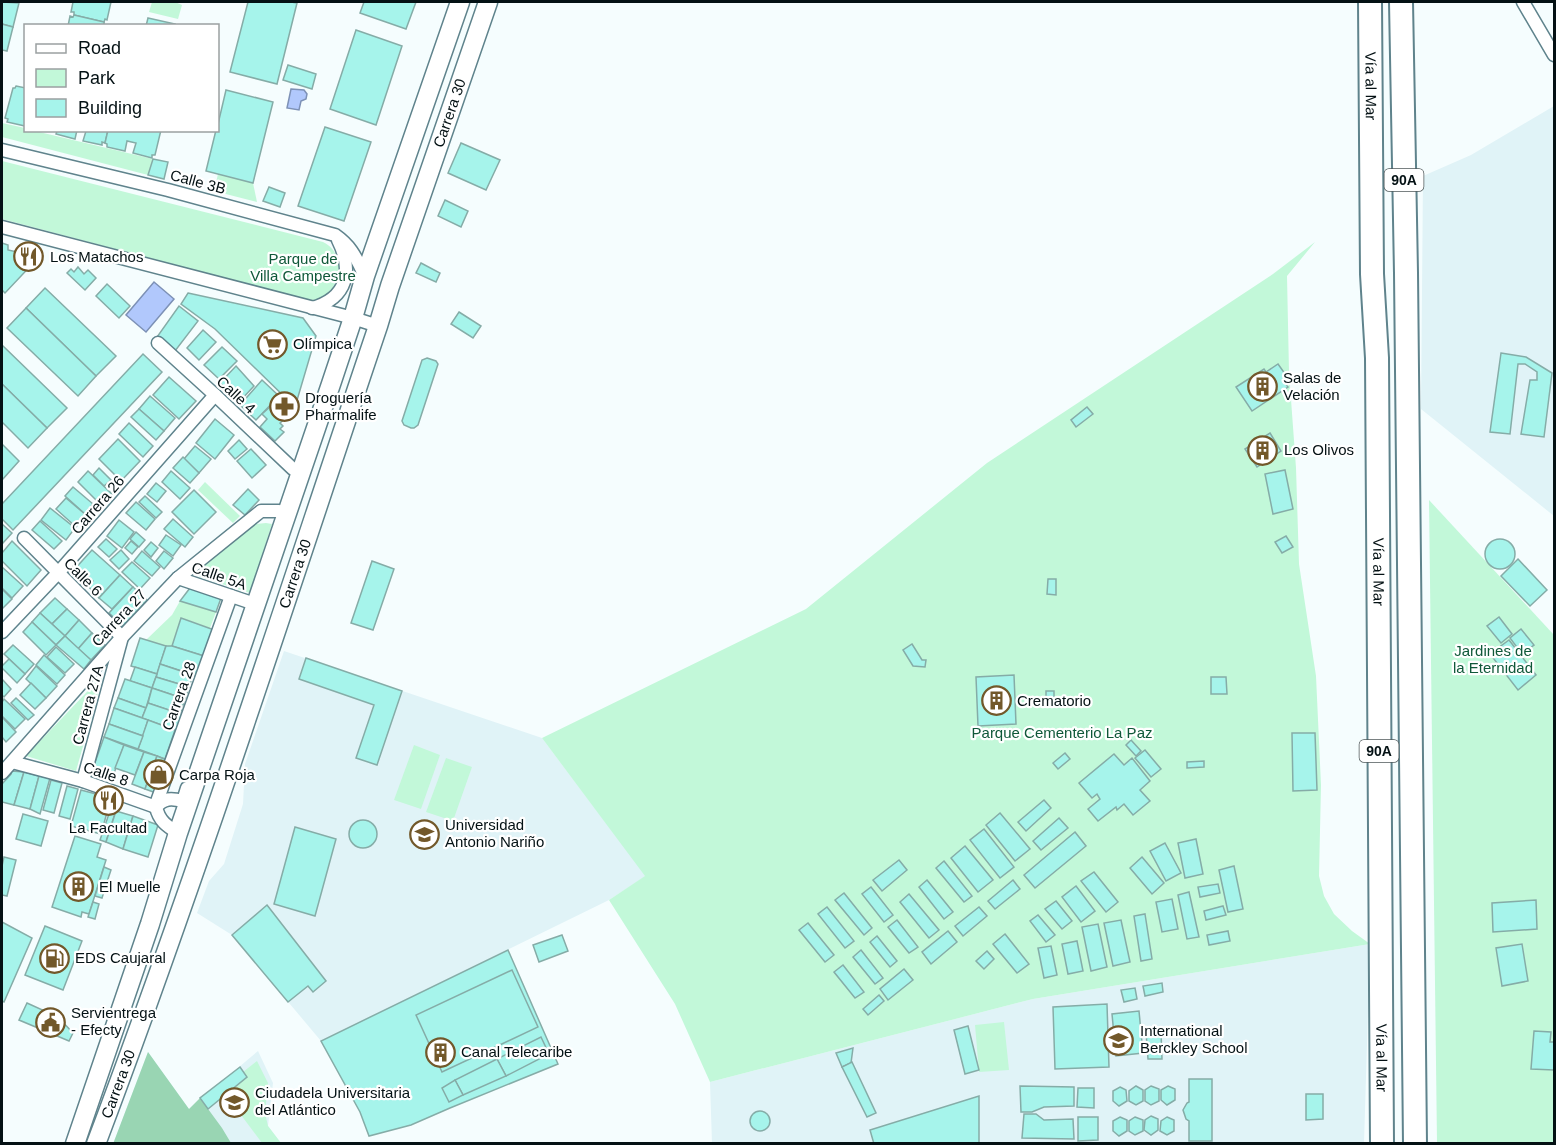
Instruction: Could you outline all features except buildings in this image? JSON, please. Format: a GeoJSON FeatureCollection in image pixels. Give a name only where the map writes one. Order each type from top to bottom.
{"type":"FeatureCollection","features":[{"type":"Feature","properties":{"kind":"highway","name":"Vía al Mar"},"geometry":{"type":"LineString","coordinates":[[1370,2],[1372,274],[1377,370],[1382,1143]]}},
{"type":"Feature","properties":{"kind":"highway","name":"Vía al Mar"},"geometry":{"type":"LineString","coordinates":[[1401,2],[1415,1143]]}},
{"type":"Feature","properties":{"kind":"main road","name":"Carrera 30"},"geometry":{"type":"LineString","coordinates":[[75,1143],[353,318],[364,276],[460,2]]}},
{"type":"Feature","properties":{"kind":"main road","name":"Carrera 30"},"geometry":{"type":"LineString","coordinates":[[96,1143],[139,1031],[180,912],[488,2]]}},
{"type":"Feature","properties":{"kind":"main road"},"geometry":{"type":"LineString","coordinates":[[364,276],[390,286]]}},
{"type":"Feature","properties":{"kind":"street"},"geometry":{"type":"LineString","coordinates":[[1523,2],[1554,55]]}},
{"type":"Feature","properties":{"kind":"street","name":"Calle 3B"},"geometry":{"type":"LineString","coordinates":[[2,150],[168,190],[335,235]]}},
{"type":"Feature","properties":{"kind":"street"},"geometry":{"type":"LineString","coordinates":[[2,227],[378,326]]}},
{"type":"Feature","properties":{"kind":"street"},"geometry":{"type":"LineString","coordinates":[[335,235],[355,254],[364,276]]}},
{"type":"Feature","properties":{"kind":"street"},"geometry":{"type":"LineString","coordinates":[[311,308],[325,304],[337,294],[346,278],[343,250],[335,235]]}},
{"type":"Feature","properties":{"kind":"street","name":"Calle 4"},"geometry":{"type":"LineString","coordinates":[[158,343],[293,469]]}},
{"type":"Feature","properties":{"kind":"street"},"geometry":{"type":"LineString","coordinates":[[178,833],[161,820],[156,807],[161,801],[167,799],[183,801],[331,384]]}},
{"type":"Feature","properties":{"kind":"street","name":"Carrera 26"},"geometry":{"type":"LineString","coordinates":[[2,632],[58,573],[215,395]]}},
{"type":"Feature","properties":{"kind":"street","name":"Carrera 27"},"geometry":{"type":"LineString","coordinates":[[2,773],[122,637],[178,578],[261,512],[279,511]]}},
{"type":"Feature","properties":{"kind":"street","name":"Calle 6"},"geometry":{"type":"LineString","coordinates":[[24,538],[122,637]]}},
{"type":"Feature","properties":{"kind":"street","name":"Calle 5A"},"geometry":{"type":"LineString","coordinates":[[178,578],[249,602]]}},
{"type":"Feature","properties":{"kind":"street","name":"Carrera 28"},"geometry":{"type":"LineString","coordinates":[[156,807],[231,596]]}},
{"type":"Feature","properties":{"kind":"street","name":"Carrera 27A"},"geometry":{"type":"LineString","coordinates":[[83,781],[122,637]]}},
{"type":"Feature","properties":{"kind":"street","name":"Calle 8"},"geometry":{"type":"LineString","coordinates":[[12,762],[83,781],[156,807]]}},
{"type":"Feature","properties":{"kind":"shaded area"},"geometry":{"type":"Polygon","coordinates":[[[1554,106],[1554,516],[1421,409],[1423,176],[1471,155],[1554,106]]]}},
{"type":"Feature","properties":{"kind":"shaded area","name":"Universidad Antonio Nariño"},"geometry":{"type":"Polygon","coordinates":[[[284,651],[542,738],[646,876],[609,900],[321,1041],[232,935],[197,913],[209,881],[224,864],[243,804],[245,764],[284,651]]]}},
{"type":"Feature","properties":{"kind":"shaded area","name":"International Berckley School"},"geometry":{"type":"Polygon","coordinates":[[[1370,944],[1364,1143],[712,1143],[710,1082],[1033,999],[1370,944]]]}},
{"type":"Feature","properties":{"kind":"shaded area","name":"Ciudadela Universitaria del Atlántico"},"geometry":{"type":"Polygon","coordinates":[[[258,1051],[273,1083],[268,1126],[281,1143],[113,1144],[148,1052],[189,1109],[258,1051]]]}},
{"type":"Feature","properties":{"kind":"green space"},"geometry":{"type":"Polygon","coordinates":[[[152,2],[175,2],[182,5],[178,19],[149,12],[152,2]]]}},
{"type":"Feature","properties":{"kind":"green space"},"geometry":{"type":"Polygon","coordinates":[[[2,123],[24,128],[24,132],[39,132],[153,159],[148,175],[2,137],[2,123]]]}},
{"type":"Feature","properties":{"kind":"green space","name":"Parque de Villa Campestre"},"geometry":{"type":"Polygon","coordinates":[[[2,161],[323,242],[330,247],[338,261],[337,278],[329,293],[317,300],[308,300],[2,219],[2,161]]]}},
{"type":"Feature","properties":{"kind":"green space"},"geometry":{"type":"Polygon","coordinates":[[[218,174],[253,183],[257,202],[214,191],[218,174]]]}},
{"type":"Feature","properties":{"kind":"green space","name":"Parque Cementerio La Paz"},"geometry":{"type":"Polygon","coordinates":[[[1315,242],[1287,276],[1289,372],[1296,468],[1299,564],[1316,676],[1321,785],[1319,876],[1324,896],[1334,914],[1370,944],[1033,999],[710,1082],[675,1004],[609,900],[645,876],[542,738],[806,609],[987,463],[1273,274],[1315,242]]]}},
{"type":"Feature","properties":{"kind":"green space"},"geometry":{"type":"Polygon","coordinates":[[[205,482],[240,516],[233,523],[198,490],[205,482]]]}},
{"type":"Feature","properties":{"kind":"green space","name":"Jardines de la Eternidad"},"geometry":{"type":"Polygon","coordinates":[[[1429,500],[1554,635],[1554,1143],[1437,1143],[1429,500]]]}},
{"type":"Feature","properties":{"kind":"green space"},"geometry":{"type":"Polygon","coordinates":[[[256,524],[272,524],[250,593],[200,577],[198,568],[256,524]]]}},
{"type":"Feature","properties":{"kind":"green space"},"geometry":{"type":"Polygon","coordinates":[[[180,601],[216,612],[210,628],[182,618],[172,646],[146,640],[172,615],[180,601]]]}},
{"type":"Feature","properties":{"kind":"green space"},"geometry":{"type":"Polygon","coordinates":[[[103,675],[76,771],[26,756],[103,675]]]}},
{"type":"Feature","properties":{"kind":"green space"},"geometry":{"type":"Polygon","coordinates":[[[414,745],[440,755],[421,809],[394,800],[414,745]]]}},
{"type":"Feature","properties":{"kind":"green space"},"geometry":{"type":"Polygon","coordinates":[[[446,758],[472,767],[453,821],[426,812],[446,758]]]}},
{"type":"Feature","properties":{"kind":"green space"},"geometry":{"type":"Polygon","coordinates":[[[1004,1022],[1009,1070],[979,1072],[975,1025],[1004,1022]]]}},
{"type":"Feature","properties":{"kind":"green space"},"geometry":{"type":"Polygon","coordinates":[[[148,1052],[189,1109],[200,1098],[231,1143],[113,1144],[148,1052]]]}},
{"type":"Feature","properties":{"kind":"green space"},"geometry":{"type":"Polygon","coordinates":[[[257,1061],[268,1083],[265,1113],[268,1126],[281,1143],[262,1143],[226,1095],[247,1077],[243,1072],[257,1061]]]}},
{"type":"Feature","properties":{"kind":"water"},"geometry":{"type":"Polygon","coordinates":[[[291,89],[304,90],[307,94],[306,99],[301,101],[299,110],[287,108],[291,89]]]}},
{"type":"Feature","properties":{"kind":"water"},"geometry":{"type":"Polygon","coordinates":[[[154,282],[174,299],[146,332],[126,315],[154,282]]]}},
{"type":"Feature","properties":{"kind":"place","name":"Los Matachos"},"geometry":{"type":"Point","coordinates":[29,257]}},
{"type":"Feature","properties":{"kind":"place","name":"Olímpica"},"geometry":{"type":"Point","coordinates":[272,344]}},
{"type":"Feature","properties":{"kind":"place","name":"Salas de Velación"},"geometry":{"type":"Point","coordinates":[1262,387]}},
{"type":"Feature","properties":{"kind":"place","name":"Droguería Pharmalife"},"geometry":{"type":"Point","coordinates":[284,407]}},
{"type":"Feature","properties":{"kind":"place","name":"Los Olivos"},"geometry":{"type":"Point","coordinates":[1263,450]}},
{"type":"Feature","properties":{"kind":"place","name":"Crematorio"},"geometry":{"type":"Point","coordinates":[996,701]}},
{"type":"Feature","properties":{"kind":"place","name":"Carpa Roja"},"geometry":{"type":"Point","coordinates":[158,775]}},
{"type":"Feature","properties":{"kind":"place","name":"La Facultad"},"geometry":{"type":"Point","coordinates":[108,801]}},
{"type":"Feature","properties":{"kind":"place","name":"Universidad Antonio Nariño"},"geometry":{"type":"Point","coordinates":[424,834]}},
{"type":"Feature","properties":{"kind":"place","name":"El Muelle"},"geometry":{"type":"Point","coordinates":[78,887]}},
{"type":"Feature","properties":{"kind":"place","name":"EDS Caujaral"},"geometry":{"type":"Point","coordinates":[54,958]}},
{"type":"Feature","properties":{"kind":"place","name":"Servientrega - Efecty"},"geometry":{"type":"Point","coordinates":[50,1022]}},
{"type":"Feature","properties":{"kind":"place","name":"International Berckley School"},"geometry":{"type":"Point","coordinates":[1119,1040]}},
{"type":"Feature","properties":{"kind":"place","name":"Canal Telecaribe"},"geometry":{"type":"Point","coordinates":[440,1052]}},
{"type":"Feature","properties":{"kind":"place","name":"Ciudadela Universitaria del Atlántico"},"geometry":{"type":"Point","coordinates":[234,1102]}}]}
